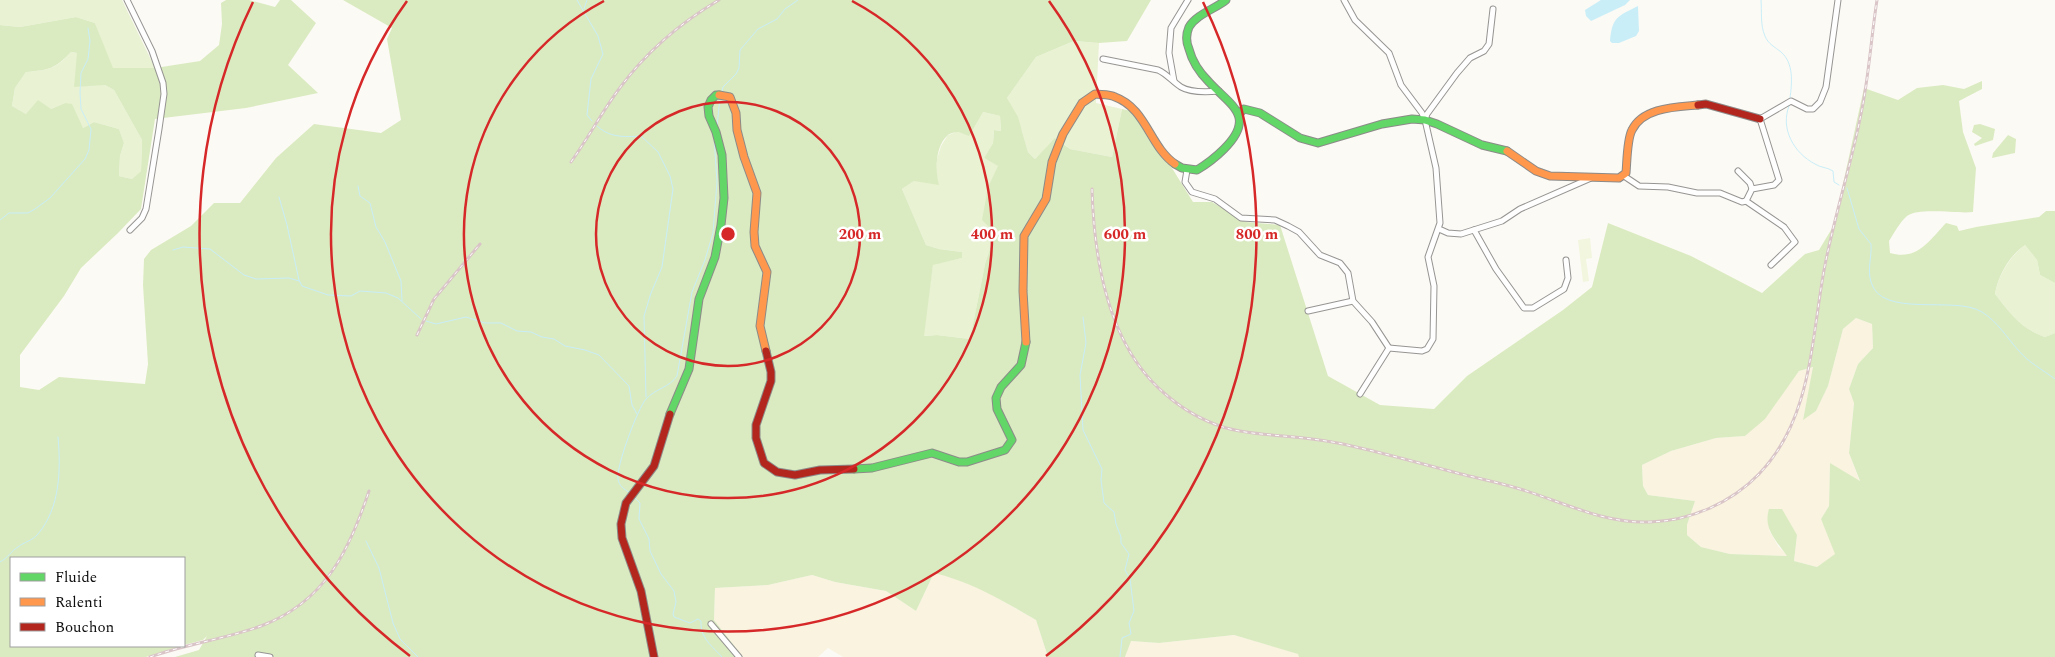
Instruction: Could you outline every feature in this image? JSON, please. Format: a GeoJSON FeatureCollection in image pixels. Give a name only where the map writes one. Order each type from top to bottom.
{"type":"FeatureCollection","features":[{"type":"Feature","properties":{"kind":"street"},"geometry":{"type":"LineString","coordinates":[[128,0],[160,70],[164,94],[146,209],[142,218],[130,230]]}},
{"type":"Feature","properties":{"kind":"street"},"geometry":{"type":"LineString","coordinates":[[1174,82],[1169,53],[1171,28],[1188,0]]}},
{"type":"Feature","properties":{"kind":"street"},"geometry":{"type":"LineString","coordinates":[[654,657],[639,584],[620,532],[623,508],[654,466],[669,413],[690,369],[699,299],[715,257],[724,198],[723,171],[717,136],[709,116],[708,107],[711,100],[719,94],[730,97],[742,150],[757,193],[754,232],[755,246],[767,272],[760,326],[771,372],[771,380],[758,415],[756,438],[764,462],[777,472],[803,474],[820,470],[872,468],[932,454],[958,462],[967,462],[1005,450],[1012,440],[1011,432],[997,408],[996,399],[1003,383],[1017,371],[1024,358],[1027,328],[1023,294],[1023,243],[1028,226],[1041,209],[1046,198],[1052,163],[1060,140],[1084,100],[1095,94],[1105,95],[1125,100],[1133,106],[1161,149],[1172,161],[1187,170],[1198,170],[1205,166],[1231,142],[1237,133],[1239,114],[1236,106],[1229,98],[1204,76],[1194,61],[1186,38],[1192,22],[1219,7],[1226,0]]}},
{"type":"Feature","properties":{"kind":"street"},"geometry":{"type":"LineString","coordinates":[[1344,0],[1355,20],[1389,54],[1401,85],[1422,113],[1436,168],[1440,223],[1428,257],[1434,286],[1433,339],[1426,349],[1422,351],[1389,348]]}},
{"type":"Feature","properties":{"kind":"street"},"geometry":{"type":"LineString","coordinates":[[1239,114],[1244,109],[1255,111],[1300,138],[1318,143],[1382,124],[1425,120],[1482,145],[1516,155],[1536,171],[1550,176],[1619,178],[1624,176],[1627,168],[1632,131],[1639,121],[1650,114],[1662,110],[1706,104],[1760,119],[1791,102],[1807,109],[1813,109],[1820,102],[1826,87],[1838,0]]}},
{"type":"Feature","properties":{"kind":"street"},"geometry":{"type":"LineString","coordinates":[[1425,120],[1427,114],[1457,73],[1470,58],[1484,50],[1489,44],[1493,9]]}},
{"type":"Feature","properties":{"kind":"street"},"geometry":{"type":"LineString","coordinates":[[1103,59],[1158,70],[1183,88],[1194,91],[1219,91]]}},
{"type":"Feature","properties":{"kind":"street"},"geometry":{"type":"LineString","coordinates":[[1752,189],[1774,185],[1778,180],[1760,119]]}},
{"type":"Feature","properties":{"kind":"street"},"geometry":{"type":"LineString","coordinates":[[1187,170],[1185,182],[1192,192],[1215,199],[1241,218],[1275,220],[1288,226],[1299,232],[1320,255],[1344,266],[1348,274],[1353,301],[1372,322],[1389,348]]}},
{"type":"Feature","properties":{"kind":"street"},"geometry":{"type":"LineString","coordinates":[[1738,171],[1750,183],[1752,189],[1746,201]]}},
{"type":"Feature","properties":{"kind":"street"},"geometry":{"type":"LineString","coordinates":[[1624,176],[1639,186],[1668,187],[1697,193],[1720,192],[1742,202],[1746,201],[1784,226],[1795,242],[1771,265]]}},
{"type":"Feature","properties":{"kind":"street"},"geometry":{"type":"LineString","coordinates":[[1439,228],[1448,233],[1461,234],[1502,221],[1520,209],[1591,178]]}},
{"type":"Feature","properties":{"kind":"street"},"geometry":{"type":"LineString","coordinates":[[1474,230],[1496,269],[1524,308],[1533,308],[1564,289],[1568,278],[1566,260]]}},
{"type":"Feature","properties":{"kind":"street"},"geometry":{"type":"LineString","coordinates":[[1308,311],[1353,301]]}},
{"type":"Feature","properties":{"kind":"street"},"geometry":{"type":"LineString","coordinates":[[1360,394],[1389,348]]}},
{"type":"Feature","properties":{"kind":"street"},"geometry":{"type":"LineString","coordinates":[[711,624],[739,657]]}},
{"type":"Feature","properties":{"kind":"street"},"geometry":{"type":"LineString","coordinates":[[258,655],[270,657]]}},
{"type":"Feature","properties":{"kind":"shaded area"},"geometry":{"type":"Polygon","coordinates":[[[1856,318],[1872,324],[1873,348],[1858,364],[1849,389],[1854,402],[1849,453],[1860,482],[1830,464],[1829,506],[1821,519],[1836,554],[1817,567],[1794,561],[1797,535],[1769,530],[1778,546],[1788,556],[1730,554],[1701,547],[1687,535],[1687,525],[1695,501],[1648,495],[1643,486],[1642,465],[1671,451],[1716,438],[1745,436],[1799,371],[1814,367],[1803,419],[1816,411],[1828,386],[1843,329],[1856,318]]]}},
{"type":"Feature","properties":{"kind":"shaded area"},"geometry":{"type":"Polygon","coordinates":[[[934,573],[950,576],[985,591],[1036,620],[1048,657],[843,657],[828,648],[818,657],[743,657],[714,620],[715,588],[768,585],[812,575],[835,582],[886,591],[916,611],[934,573]]]}},
{"type":"Feature","properties":{"kind":"shaded area"},"geometry":{"type":"Polygon","coordinates":[[[1234,635],[1299,654],[1299,657],[1125,657],[1130,641],[1159,643],[1234,635]]]}},
{"type":"Feature","properties":{"kind":"green space"},"geometry":{"type":"Polygon","coordinates":[[[0,0],[122,0],[155,68],[112,68],[95,23],[76,17],[20,27],[0,25],[0,0]]]}},
{"type":"Feature","properties":{"kind":"green space"},"geometry":{"type":"Polygon","coordinates":[[[226,0],[249,0],[275,7],[280,0],[291,0],[316,23],[288,65],[318,93],[246,108],[155,119],[141,209],[81,268],[64,296],[20,355],[20,387],[39,390],[59,377],[145,384],[148,364],[143,285],[144,259],[151,250],[191,226],[214,203],[240,203],[276,158],[314,124],[381,133],[401,120],[387,39],[392,28],[343,0],[1151,0],[1127,41],[1099,43],[1074,41],[1036,57],[1007,98],[1018,117],[1028,152],[1035,159],[1055,138],[1070,149],[1112,157],[1122,109],[1131,111],[1172,168],[1193,202],[1212,202],[1246,222],[1280,225],[1328,376],[1380,405],[1434,409],[1467,376],[1563,310],[1592,287],[1608,223],[1691,256],[1762,293],[1805,254],[1819,250],[1834,225],[1864,88],[1898,100],[1917,88],[1943,85],[1964,89],[1982,81],[1982,89],[1959,101],[1963,132],[1976,168],[1973,212],[1929,211],[1913,213],[1907,216],[1900,224],[1889,241],[1890,253],[1899,255],[1915,252],[1928,243],[1946,223],[1957,226],[1959,231],[2039,217],[2046,211],[2055,211],[2055,283],[2040,275],[2037,260],[2025,245],[2005,267],[1995,294],[2017,320],[2029,330],[2045,337],[2055,333],[2055,657],[1299,657],[1298,654],[1234,635],[1159,643],[1131,641],[1125,657],[1048,657],[1036,620],[999,599],[961,581],[934,573],[916,611],[886,591],[835,582],[812,575],[768,585],[715,588],[714,620],[743,657],[175,657],[199,650],[207,636],[203,640],[185,645],[185,557],[10,557],[10,647],[179,647],[146,657],[0,657],[0,25],[20,27],[76,17],[95,23],[113,68],[155,68],[200,61],[219,45],[222,24],[221,3],[226,0]],[[71,52],[51,68],[26,72],[15,88],[12,106],[26,114],[38,100],[51,109],[65,103],[72,104],[83,128],[94,122],[119,129],[124,143],[120,156],[119,176],[132,179],[141,171],[142,140],[114,90],[105,85],[74,87],[77,53],[71,52]],[[983,112],[969,136],[956,132],[949,134],[944,140],[937,159],[939,185],[914,181],[902,189],[926,245],[962,252],[962,258],[933,265],[924,336],[937,335],[970,339],[985,264],[995,233],[982,220],[988,187],[998,166],[984,158],[993,143],[994,130],[1001,131],[1000,116],[983,112]],[[1856,318],[1843,329],[1828,386],[1816,411],[1803,420],[1813,367],[1799,371],[1765,419],[1745,436],[1716,438],[1671,451],[1642,465],[1643,486],[1648,495],[1695,501],[1687,525],[1687,535],[1701,547],[1730,554],[1787,556],[1772,534],[1768,523],[1769,509],[1782,509],[1797,535],[1794,561],[1817,567],[1835,554],[1821,519],[1829,506],[1830,463],[1860,481],[1849,453],[1854,403],[1849,389],[1858,364],[1873,348],[1872,324],[1856,318]]]}},
{"type":"Feature","properties":{"kind":"green space"},"geometry":{"type":"Polygon","coordinates":[[[1074,41],[1099,43],[1096,103],[1122,109],[1112,157],[1070,149],[1056,138],[1035,159],[1028,152],[1022,131],[1007,98],[1036,57],[1074,41]]]}},
{"type":"Feature","properties":{"kind":"green space"},"geometry":{"type":"Polygon","coordinates":[[[71,52],[77,53],[105,85],[114,90],[142,140],[141,171],[132,179],[119,176],[120,156],[124,143],[119,129],[94,122],[83,128],[65,103],[51,109],[26,114],[12,106],[15,88],[26,72],[51,68],[61,62],[71,52]]]}},
{"type":"Feature","properties":{"kind":"green space"},"geometry":{"type":"Polygon","coordinates":[[[983,112],[1000,116],[1001,131],[994,130],[993,143],[984,158],[999,166],[988,187],[995,233],[985,264],[970,339],[937,335],[923,336],[933,264],[962,258],[962,252],[926,245],[902,189],[914,181],[936,175],[937,159],[941,146],[948,135],[959,131],[983,112]]]}},
{"type":"Feature","properties":{"kind":"green space"},"geometry":{"type":"Polygon","coordinates":[[[1980,124],[1995,129],[1993,140],[1975,146],[1974,144],[1982,138],[1972,132],[1974,125],[1980,124]]]}},
{"type":"Feature","properties":{"kind":"green space"},"geometry":{"type":"Polygon","coordinates":[[[2008,135],[2016,139],[2015,153],[1992,158],[1993,153],[2008,135]]]}},
{"type":"Feature","properties":{"kind":"green space"},"geometry":{"type":"Polygon","coordinates":[[[1590,238],[1592,258],[1586,259],[1589,281],[1583,282],[1578,240],[1590,238]]]}},
{"type":"Feature","properties":{"kind":"green space"},"geometry":{"type":"Polygon","coordinates":[[[2025,245],[2037,260],[2040,275],[2055,283],[2055,333],[2045,337],[2029,330],[2023,325],[2011,314],[1995,294],[1999,280],[2006,267],[2014,255],[2025,245]]]}},
{"type":"Feature","properties":{"kind":"water"},"geometry":{"type":"Polygon","coordinates":[[[1601,0],[1630,0],[1625,5],[1591,21],[1586,16],[1585,10],[1601,0]]]}},
{"type":"Feature","properties":{"kind":"water"},"geometry":{"type":"Polygon","coordinates":[[[1638,6],[1639,31],[1636,36],[1619,43],[1612,43],[1610,41],[1614,22],[1621,15],[1638,6]]]}},
{"type":"Feature","properties":{"kind":"waterway"},"geometry":{"type":"LineString","coordinates":[[577,0],[598,36],[603,54],[591,79],[587,115],[592,121]]}},
{"type":"Feature","properties":{"kind":"waterway"},"geometry":{"type":"LineString","coordinates":[[584,9],[587,0]]}},
{"type":"Feature","properties":{"kind":"waterway"},"geometry":{"type":"LineString","coordinates":[[722,92],[723,87],[736,74],[739,68],[740,50],[758,29],[777,19],[785,9],[798,0]]}},
{"type":"Feature","properties":{"kind":"waterway"},"geometry":{"type":"LineString","coordinates":[[1761,0],[1763,32],[1766,39],[1781,52],[1790,67],[1790,98]]}},
{"type":"Feature","properties":{"kind":"waterway"},"geometry":{"type":"LineString","coordinates":[[0,220],[9,213],[28,213],[35,209],[50,198],[85,159],[89,150],[91,129],[81,109],[80,93],[81,73],[88,59],[90,41],[88,28]]}},
{"type":"Feature","properties":{"kind":"waterway"},"geometry":{"type":"LineString","coordinates":[[717,126],[720,98]]}},
{"type":"Feature","properties":{"kind":"waterway"},"geometry":{"type":"LineString","coordinates":[[1789,106],[1786,123],[1795,147],[1807,159],[1833,171],[1834,182],[1839,185]]}},
{"type":"Feature","properties":{"kind":"waterway"},"geometry":{"type":"LineString","coordinates":[[596,125],[611,134],[641,136],[658,152],[670,176],[673,189],[662,267],[644,316],[646,397]]}},
{"type":"Feature","properties":{"kind":"waterway"},"geometry":{"type":"LineString","coordinates":[[630,493],[624,489],[618,479],[620,462],[642,404],[677,376],[692,292],[705,260],[713,233],[717,182],[714,137]]}},
{"type":"Feature","properties":{"kind":"waterway"},"geometry":{"type":"LineString","coordinates":[[358,186],[360,196],[370,203],[376,227],[385,242],[401,281],[402,301]]}},
{"type":"Feature","properties":{"kind":"waterway"},"geometry":{"type":"LineString","coordinates":[[1847,188],[1859,229],[1871,244],[1870,277],[1878,293],[1889,300],[1903,303],[1955,305],[1970,307],[1982,312],[1998,325],[2023,355],[2055,379]]}},
{"type":"Feature","properties":{"kind":"waterway"},"geometry":{"type":"LineString","coordinates":[[279,197],[302,286],[328,295],[351,296],[360,291],[386,293],[398,298],[421,319]]}},
{"type":"Feature","properties":{"kind":"waterway"},"geometry":{"type":"LineString","coordinates":[[173,250],[183,247],[210,249],[244,275],[256,279],[289,278],[299,281]]}},
{"type":"Feature","properties":{"kind":"waterway"},"geometry":{"type":"LineString","coordinates":[[426,321],[436,324],[466,317],[485,323],[501,323],[517,331],[531,332],[542,337],[554,339],[565,346],[599,355],[629,386],[632,405],[637,414]]}},
{"type":"Feature","properties":{"kind":"waterway"},"geometry":{"type":"LineString","coordinates":[[1083,317],[1086,343],[1080,375],[1083,430],[1102,469],[1101,480],[1104,503],[1114,512],[1121,543],[1129,554],[1125,570],[1130,579],[1134,611],[1129,623],[1131,634],[1122,638],[1120,657]]}},
{"type":"Feature","properties":{"kind":"waterway"},"geometry":{"type":"LineString","coordinates":[[0,562],[36,536],[51,513],[59,475],[58,437]]}},
{"type":"Feature","properties":{"kind":"waterway"},"geometry":{"type":"LineString","coordinates":[[635,498],[640,503],[639,519],[649,539],[650,551],[661,574],[674,591],[676,602],[674,617],[690,623],[698,619],[701,621],[702,632],[722,657]]}},
{"type":"Feature","properties":{"kind":"waterway"},"geometry":{"type":"LineString","coordinates":[[366,541],[379,568],[393,623],[400,639],[418,657]]}},
{"type":"Feature","properties":{"kind":"railway"},"geometry":{"type":"LineString","coordinates":[[571,162],[629,75],[664,39],[691,18],[719,0]]}},
{"type":"Feature","properties":{"kind":"railway"},"geometry":{"type":"LineString","coordinates":[[1092,189],[1096,244],[1101,272],[1117,326],[1129,351],[1145,373],[1164,393],[1192,413],[1207,421],[1237,431],[1329,441],[1382,453],[1513,487],[1616,520],[1650,522],[1680,518],[1723,502],[1736,494],[1759,474],[1777,452],[1790,428],[1800,402],[1807,376],[1829,246],[1864,100],[1877,0]]}},
{"type":"Feature","properties":{"kind":"railway"},"geometry":{"type":"LineString","coordinates":[[417,335],[434,299],[480,244]]}},
{"type":"Feature","properties":{"kind":"railway"},"geometry":{"type":"LineString","coordinates":[[185,647],[261,626],[283,616],[302,603],[318,589],[332,572],[343,554],[353,534],[369,491]]}},
{"type":"Feature","properties":{"kind":"railway"},"geometry":{"type":"LineString","coordinates":[[150,657],[185,647]]}},
{"type":"Feature","properties":{"kind":"traffic: fast"},"geometry":{"type":"LineString","coordinates":[[1175,164],[1182,168],[1197,170],[1224,149],[1234,138],[1239,128],[1237,112],[1200,71],[1192,58],[1187,41],[1188,30],[1192,22],[1226,0]]}},
{"type":"Feature","properties":{"kind":"traffic: fast"},"geometry":{"type":"LineString","coordinates":[[670,414],[689,369],[699,299],[715,257],[721,225],[724,198],[722,155],[716,132],[709,116],[708,107],[711,100],[716,95],[719,95]]}},
{"type":"Feature","properties":{"kind":"traffic: fast"},"geometry":{"type":"LineString","coordinates":[[1239,114],[1244,109],[1260,113],[1300,138],[1318,143],[1382,124],[1412,119],[1425,120],[1482,145],[1507,151]]}},
{"type":"Feature","properties":{"kind":"traffic: fast"},"geometry":{"type":"LineString","coordinates":[[854,469],[872,468],[932,453],[959,462],[967,462],[1005,450],[1012,440],[997,409],[996,398],[1001,387],[1021,365],[1026,342]]}},
{"type":"Feature","properties":{"kind":"traffic: slow"},"geometry":{"type":"LineString","coordinates":[[1026,342],[1023,291],[1024,236],[1046,199],[1052,162],[1063,134],[1082,103],[1095,94],[1113,96],[1125,102],[1141,119],[1159,148],[1175,164]]}},
{"type":"Feature","properties":{"kind":"traffic: slow"},"geometry":{"type":"LineString","coordinates":[[719,95],[730,97],[736,113],[737,130],[744,157],[757,193],[754,232],[755,246],[767,272],[760,326],[766,351]]}},
{"type":"Feature","properties":{"kind":"traffic: slow"},"geometry":{"type":"LineString","coordinates":[[1507,151],[1536,171],[1550,176],[1619,178],[1626,173],[1629,139],[1637,122],[1661,110],[1698,105]]}},
{"type":"Feature","properties":{"kind":"traffic: jam"},"geometry":{"type":"LineString","coordinates":[[1698,105],[1706,104],[1760,119]]}},
{"type":"Feature","properties":{"kind":"traffic: jam"},"geometry":{"type":"LineString","coordinates":[[766,351],[771,381],[756,425],[756,438],[764,463],[777,472],[795,475],[820,470],[854,469]]}},
{"type":"Feature","properties":{"kind":"traffic: jam"},"geometry":{"type":"LineString","coordinates":[[654,657],[641,591],[622,538],[621,524],[626,503],[654,466],[670,414]]}}]}
